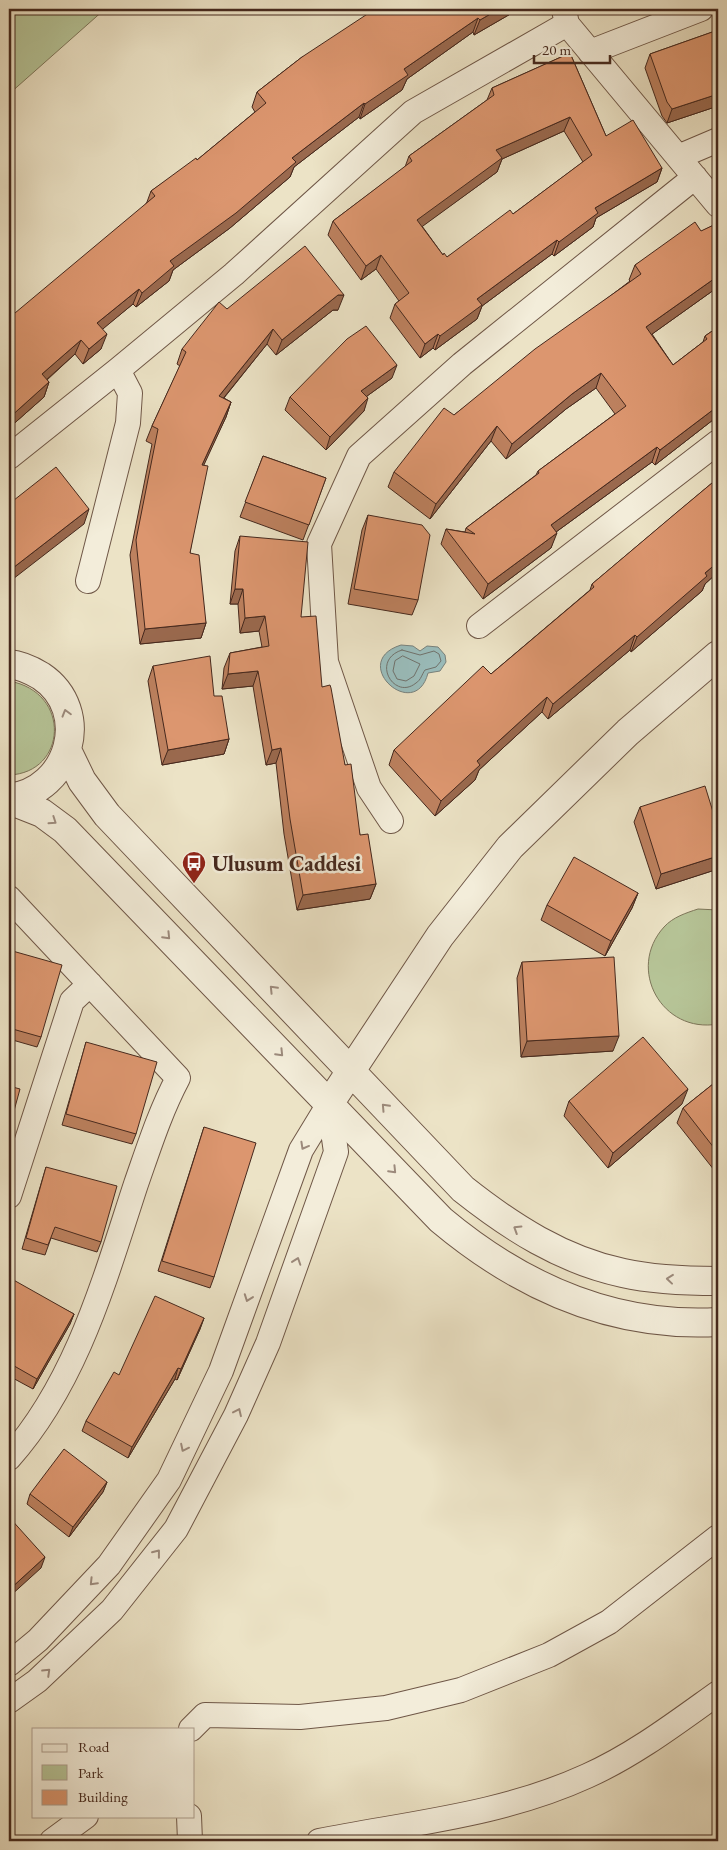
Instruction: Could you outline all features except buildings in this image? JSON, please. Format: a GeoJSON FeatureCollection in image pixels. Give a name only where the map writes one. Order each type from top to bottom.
{"type":"FeatureCollection","features":[{"type":"Feature","properties":{"kind":"street"},"geometry":{"type":"LineString","coordinates":[[590,52],[701,9]]}},
{"type":"Feature","properties":{"kind":"street"},"geometry":{"type":"LineString","coordinates":[[9,457],[234,274],[413,112],[565,17],[590,52],[718,205]]}},
{"type":"Feature","properties":{"kind":"street"},"geometry":{"type":"LineString","coordinates":[[678,156],[718,140]]}},
{"type":"Feature","properties":{"kind":"street"},"geometry":{"type":"LineString","coordinates":[[391,821],[369,788],[326,662],[320,544],[360,456],[462,364],[695,177]]}},
{"type":"Feature","properties":{"kind":"street"},"geometry":{"type":"LineString","coordinates":[[88,581],[128,423],[130,393],[118,370]]}},
{"type":"Feature","properties":{"kind":"street"},"geometry":{"type":"LineString","coordinates":[[479,626],[718,442]]}},
{"type":"Feature","properties":{"kind":"street"},"geometry":{"type":"LineString","coordinates":[[9,1664],[38,1640],[109,1565],[169,1480],[221,1371],[301,1150],[329,1104],[440,936],[510,847],[628,732],[718,655]]}},
{"type":"Feature","properties":{"kind":"street"},"geometry":{"type":"LineString","coordinates":[[9,664],[31,670],[47,680],[60,695],[68,712],[70,731],[67,750],[60,767],[48,781],[33,792],[9,799]]}},
{"type":"Feature","properties":{"kind":"street"},"geometry":{"type":"LineString","coordinates":[[67,750],[82,780],[107,815],[463,1189],[496,1216],[537,1242],[583,1262],[624,1274],[674,1280],[718,1281]]}},
{"type":"Feature","properties":{"kind":"street"},"geometry":{"type":"LineString","coordinates":[[9,799],[42,814],[65,830],[441,1220],[471,1245],[527,1280],[564,1298],[605,1309],[672,1322],[718,1322]]}},
{"type":"Feature","properties":{"kind":"street"},"geometry":{"type":"LineString","coordinates":[[9,898],[178,1078],[161,1109],[103,1284],[70,1367],[25,1440],[9,1458]]}},
{"type":"Feature","properties":{"kind":"street"},"geometry":{"type":"LineString","coordinates":[[9,1196],[72,1001],[90,984]]}},
{"type":"Feature","properties":{"kind":"street"},"geometry":{"type":"LineString","coordinates":[[9,1702],[37,1682],[112,1610],[176,1529],[236,1415],[268,1343],[336,1152],[329,1104]]}},
{"type":"Feature","properties":{"kind":"street"},"geometry":{"type":"LineString","coordinates":[[192,1728],[205,1715],[300,1717],[386,1708],[461,1690],[549,1655],[609,1622],[718,1537]]}},
{"type":"Feature","properties":{"kind":"street"},"geometry":{"type":"LineString","coordinates":[[319,1841],[447,1820],[514,1803],[587,1776],[650,1742],[718,1693]]}},
{"type":"Feature","properties":{"kind":"street"},"geometry":{"type":"LineString","coordinates":[[52,1841],[83,1818]]}},
{"type":"Feature","properties":{"kind":"street"},"geometry":{"type":"LineString","coordinates":[[190,1818],[190,1841]]}},
{"type":"Feature","properties":{"kind":"green space"},"geometry":{"type":"Polygon","coordinates":[[[9,9],[105,9],[9,94],[9,9]]]}},
{"type":"Feature","properties":{"kind":"green space"},"geometry":{"type":"Polygon","coordinates":[[[9,681],[29,688],[44,700],[52,715],[54,731],[51,747],[42,761],[28,771],[9,775],[9,681]]]}},
{"type":"Feature","properties":{"kind":"green space"},"geometry":{"type":"Polygon","coordinates":[[[698,909],[718,910],[718,1024],[698,1024],[681,1019],[666,1009],[656,995],[650,979],[649,961],[653,944],[664,927],[676,918],[698,909]]]}},
{"type":"Feature","properties":{"kind":"water"},"geometry":{"type":"Polygon","coordinates":[[[401,645],[413,646],[420,651],[427,646],[438,647],[445,655],[446,662],[440,671],[428,673],[421,687],[411,693],[400,691],[389,684],[382,675],[381,664],[386,653],[401,645]]]}},
{"type":"Feature","properties":{"kind":"place","name":"Ulusum Caddesi"},"geometry":{"type":"Point","coordinates":[194,884]}}]}
